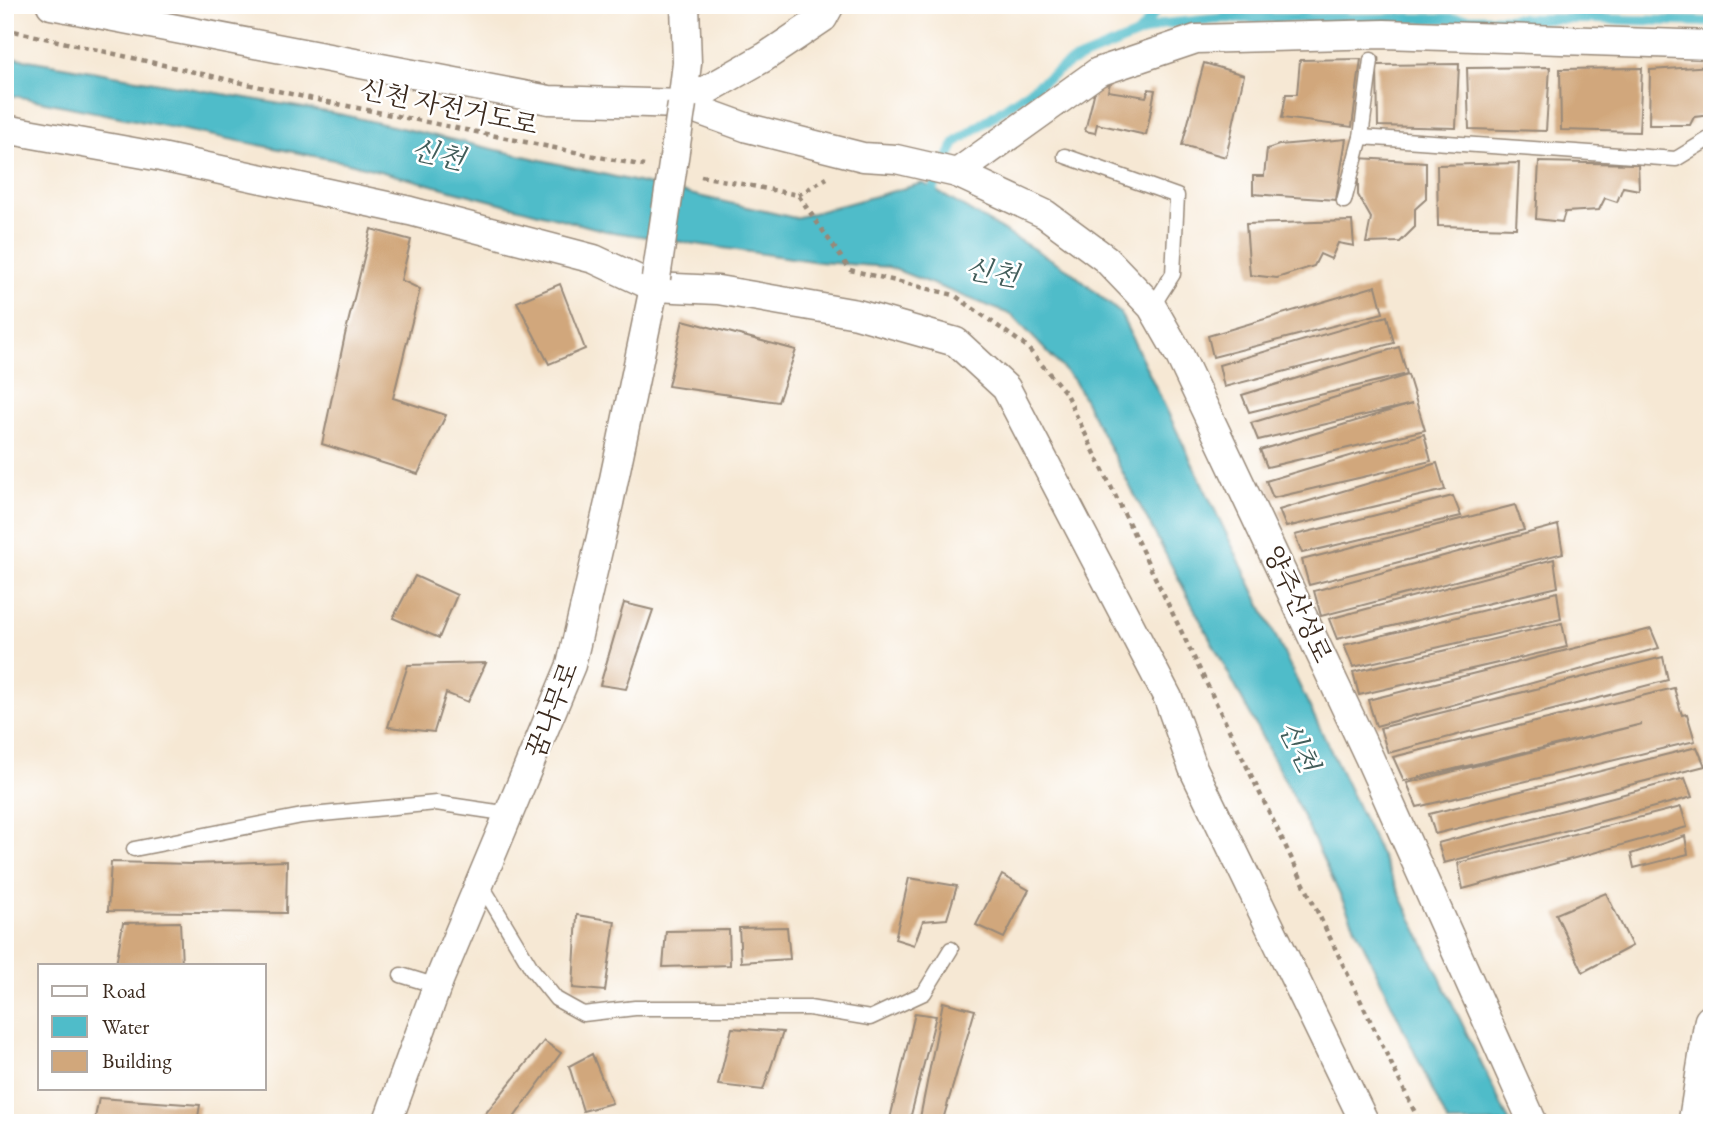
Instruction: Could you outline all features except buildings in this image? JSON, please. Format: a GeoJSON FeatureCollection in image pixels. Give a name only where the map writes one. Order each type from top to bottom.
{"type":"FeatureCollection","features":[{"type":"Feature","properties":{"kind":"street"},"geometry":{"type":"LineString","coordinates":[[51,5],[549,100],[682,104],[765,57],[823,18],[830,5]]}},
{"type":"Feature","properties":{"kind":"street"},"geometry":{"type":"LineString","coordinates":[[682,104],[687,63],[685,5]]}},
{"type":"Feature","properties":{"kind":"street"},"geometry":{"type":"LineString","coordinates":[[957,173],[1098,72],[1196,39],[1384,34],[1712,45]]}},
{"type":"Feature","properties":{"kind":"street","name":"양주산성로"},"geometry":{"type":"LineString","coordinates":[[682,104],[748,128],[863,157],[896,159],[957,173],[1045,214],[1107,258],[1152,307],[1180,356],[1276,556],[1533,1123]]}},
{"type":"Feature","properties":{"kind":"street","name":"꿈나무로"},"geometry":{"type":"LineString","coordinates":[[387,1123],[437,986],[571,665],[609,503],[655,283],[682,104]]}},
{"type":"Feature","properties":{"kind":"street"},"geometry":{"type":"LineString","coordinates":[[5,129],[161,157],[411,211],[594,260],[655,283],[718,290],[857,314],[956,342],[1006,388],[1168,698],[1193,768],[1365,1123]]}},
{"type":"Feature","properties":{"kind":"street"},"geometry":{"type":"LineString","coordinates":[[1696,1123],[1712,1022]]}},
{"type":"Feature","properties":{"kind":"lane"},"geometry":{"type":"LineString","coordinates":[[1344,201],[1361,137],[1371,61]]}},
{"type":"Feature","properties":{"kind":"lane"},"geometry":{"type":"LineString","coordinates":[[1361,137],[1676,159],[1712,137]]}},
{"type":"Feature","properties":{"kind":"lane"},"geometry":{"type":"LineString","coordinates":[[1065,156],[1177,196],[1173,274],[1152,307]]}},
{"type":"Feature","properties":{"kind":"lane"},"geometry":{"type":"LineString","coordinates":[[134,849],[302,816],[423,804],[436,803],[510,814]]}},
{"type":"Feature","properties":{"kind":"lane"},"geometry":{"type":"LineString","coordinates":[[481,884],[532,969],[556,999],[583,1014],[635,1008],[809,1008],[870,1018],[924,993],[951,949]]}},
{"type":"Feature","properties":{"kind":"lane"},"geometry":{"type":"LineString","coordinates":[[401,975],[437,986]]}},
{"type":"Feature","properties":{"kind":"path","name":"신천 자전거도로"},"geometry":{"type":"LineString","coordinates":[[5,29],[326,102],[654,167]]}},
{"type":"Feature","properties":{"kind":"path"},"geometry":{"type":"LineString","coordinates":[[693,174],[798,195],[850,270]]}},
{"type":"Feature","properties":{"kind":"water","name":"신천"},"geometry":{"type":"Polygon","coordinates":[[[5,56],[344,115],[795,218],[923,183],[1069,270],[1120,313],[1510,1123],[1448,1123],[1295,800],[1074,380],[1012,315],[889,267],[819,262],[606,231],[349,163],[5,94],[5,56]]]}},
{"type":"Feature","properties":{"kind":"waterway"},"geometry":{"type":"LineString","coordinates":[[1140,32],[1161,5]]}},
{"type":"Feature","properties":{"kind":"waterway"},"geometry":{"type":"LineString","coordinates":[[928,199],[955,143],[1069,63],[1163,24],[1225,18],[1712,22]]}}]}
